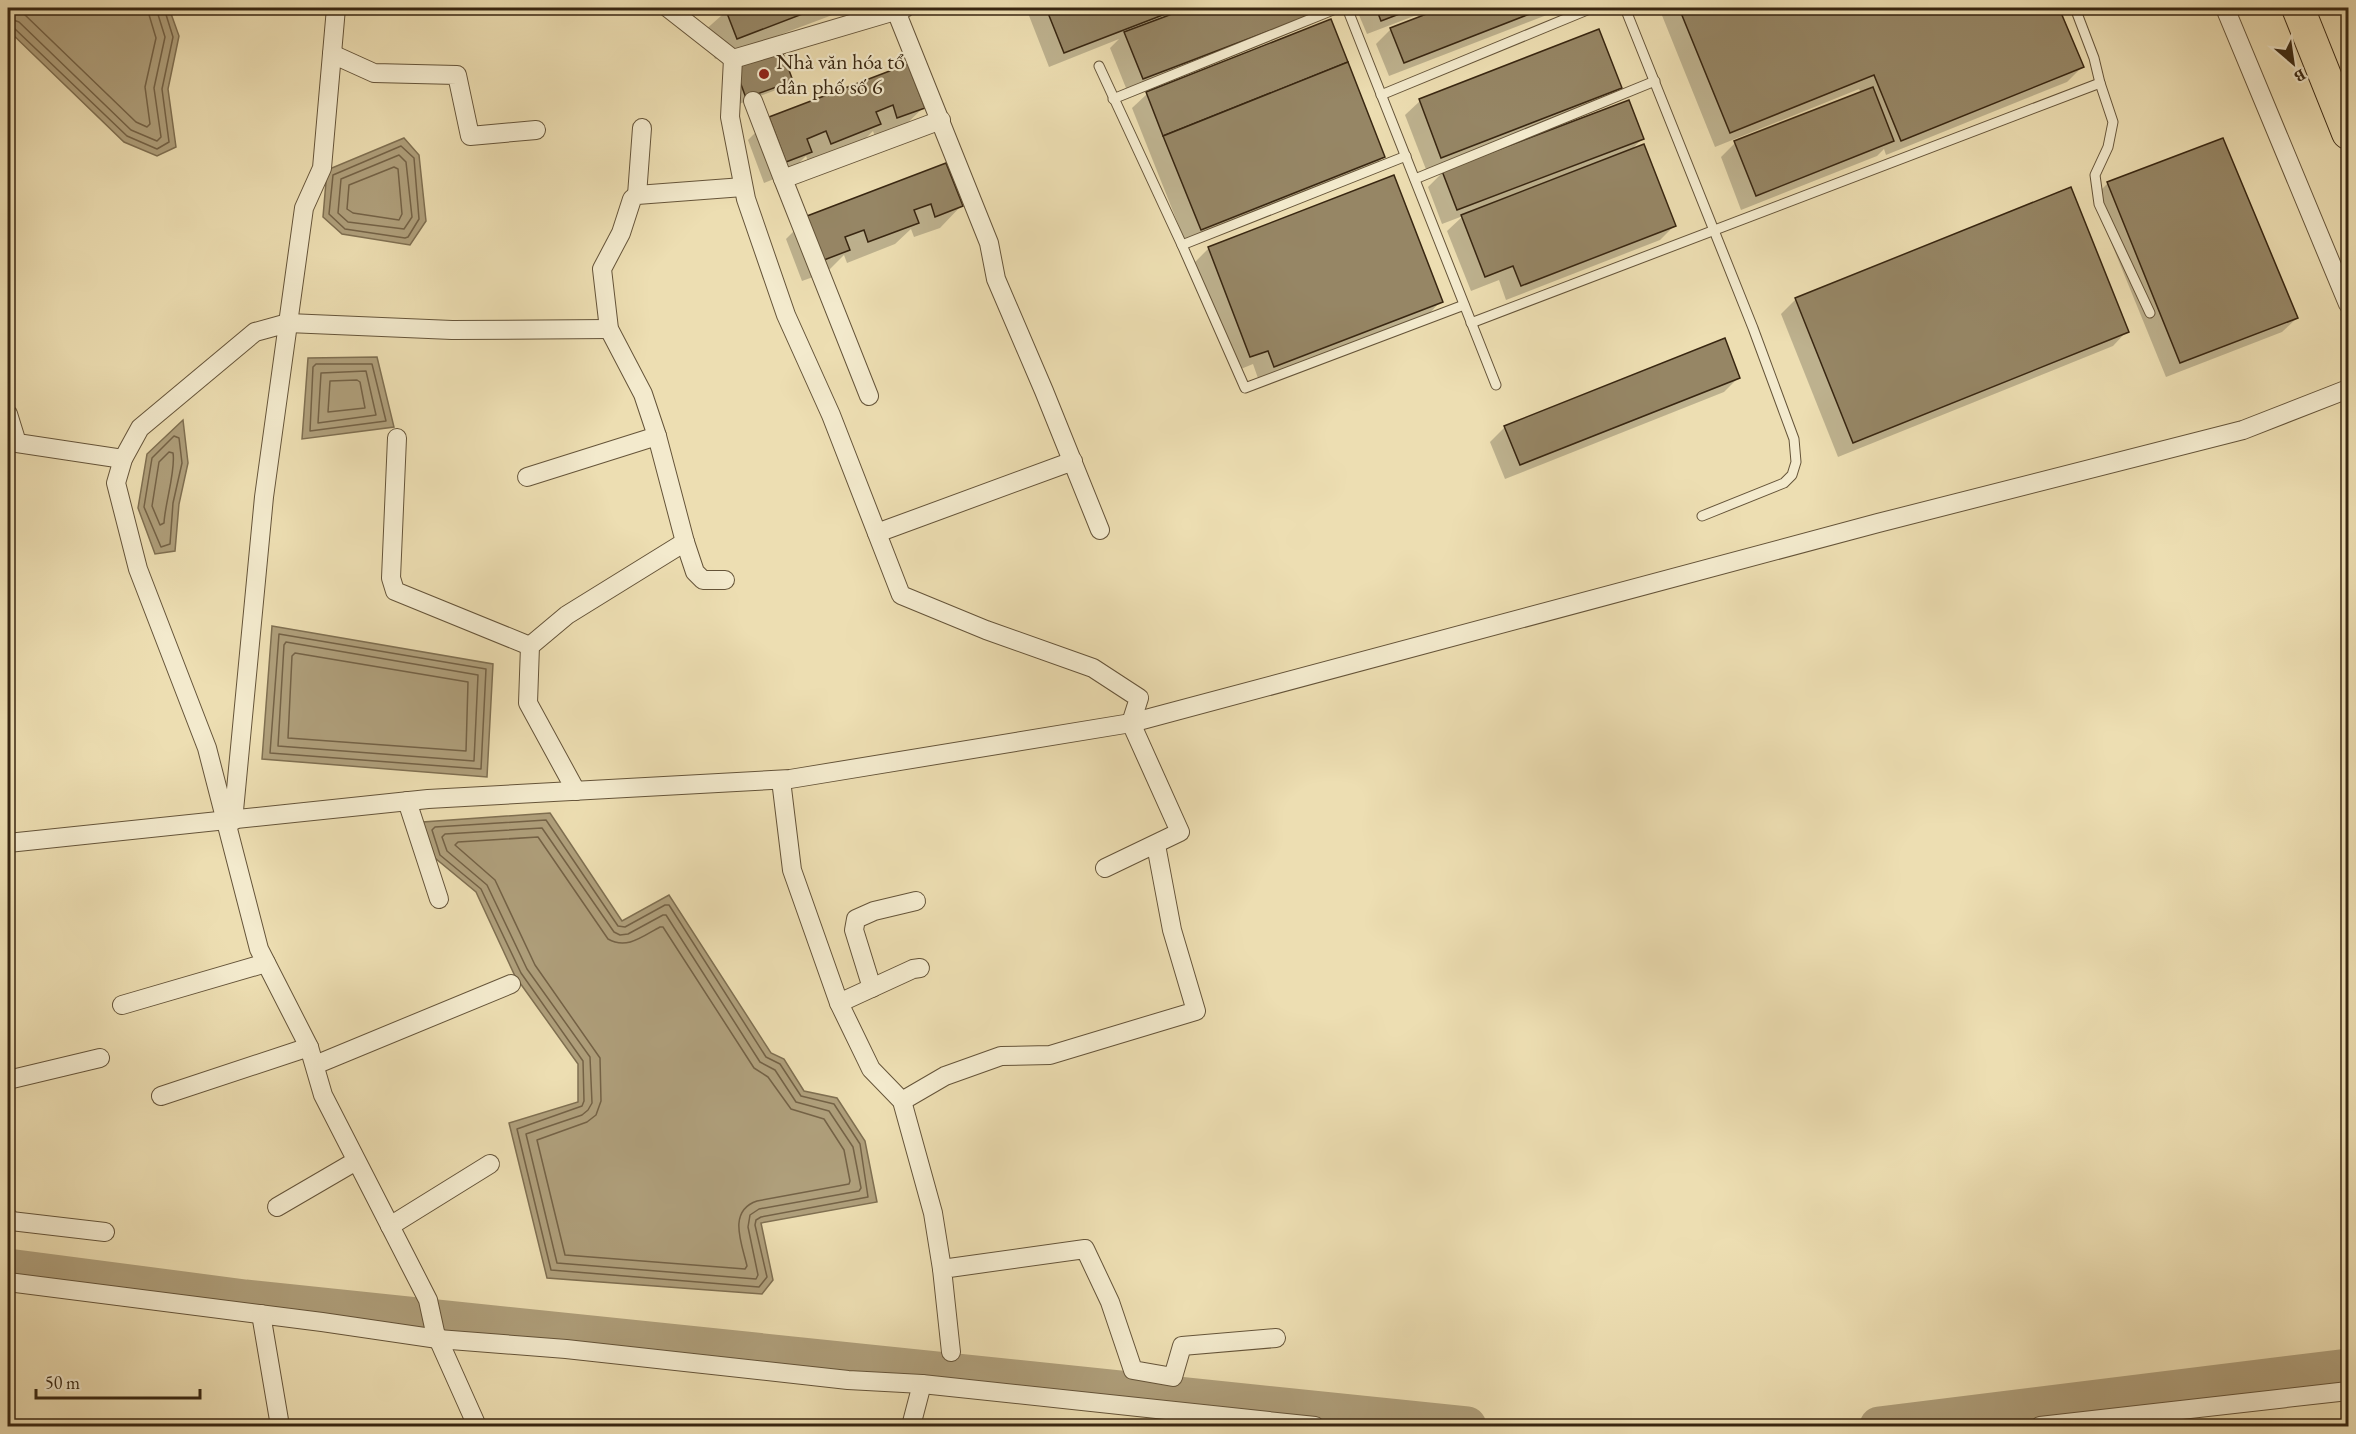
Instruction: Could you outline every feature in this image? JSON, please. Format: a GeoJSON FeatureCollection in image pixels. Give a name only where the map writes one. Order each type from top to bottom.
{"type":"FeatureCollection","features":[{"type":"Feature","properties":{"kind":"highway"},"geometry":{"type":"LineString","coordinates":[[2298,8],[2349,133]]}},
{"type":"Feature","properties":{"kind":"street"},"geometry":{"type":"LineString","coordinates":[[229,821],[264,497],[304,208],[322,168],[336,8]]}},
{"type":"Feature","properties":{"kind":"street"},"geometry":{"type":"LineString","coordinates":[[668,8],[733,59]]}},
{"type":"Feature","properties":{"kind":"street"},"geometry":{"type":"LineString","coordinates":[[2225,8],[2349,304]]}},
{"type":"Feature","properties":{"kind":"street"},"geometry":{"type":"LineString","coordinates":[[733,59],[900,9],[940,120],[989,243],[996,279],[1100,530]]}},
{"type":"Feature","properties":{"kind":"street"},"geometry":{"type":"LineString","coordinates":[[332,54],[374,73],[457,75],[470,136],[537,130]]}},
{"type":"Feature","properties":{"kind":"street"},"geometry":{"type":"LineString","coordinates":[[733,59],[730,117],[743,187],[786,315],[831,415],[901,595],[986,630],[1093,668],[1139,698],[1131,723],[1180,832],[1105,868]]}},
{"type":"Feature","properties":{"kind":"street"},"geometry":{"type":"LineString","coordinates":[[753,101],[869,396]]}},
{"type":"Feature","properties":{"kind":"street"},"geometry":{"type":"LineString","coordinates":[[783,179],[940,120]]}},
{"type":"Feature","properties":{"kind":"street"},"geometry":{"type":"LineString","coordinates":[[637,195],[642,128]]}},
{"type":"Feature","properties":{"kind":"street"},"geometry":{"type":"LineString","coordinates":[[725,580],[703,580],[695,572],[643,394],[609,328],[602,269],[621,233],[632,199],[637,195],[743,187]]}},
{"type":"Feature","properties":{"kind":"street"},"geometry":{"type":"LineString","coordinates":[[477,1426],[437,1336],[428,1300],[323,1095],[309,1047],[259,949],[229,821],[207,748],[138,569],[116,483],[123,459],[140,428],[255,332],[288,323],[452,330],[609,328]]}},
{"type":"Feature","properties":{"kind":"street"},"geometry":{"type":"LineString","coordinates":[[8,843],[406,801],[781,780],[1131,723],[1878,523],[2243,430],[2349,390]]}},
{"type":"Feature","properties":{"kind":"street"},"geometry":{"type":"LineString","coordinates":[[8,414],[17,443],[123,459]]}},
{"type":"Feature","properties":{"kind":"street"},"geometry":{"type":"LineString","coordinates":[[527,477],[657,436]]}},
{"type":"Feature","properties":{"kind":"street"},"geometry":{"type":"LineString","coordinates":[[397,438],[391,578],[395,591],[530,646]]}},
{"type":"Feature","properties":{"kind":"street"},"geometry":{"type":"LineString","coordinates":[[877,533],[1073,461]]}},
{"type":"Feature","properties":{"kind":"street"},"geometry":{"type":"LineString","coordinates":[[576,791],[528,703],[530,646],[567,615],[685,542]]}},
{"type":"Feature","properties":{"kind":"street"},"geometry":{"type":"LineString","coordinates":[[781,780],[792,870],[839,1003],[871,1069],[902,1101],[933,1213],[951,1352]]}},
{"type":"Feature","properties":{"kind":"street"},"geometry":{"type":"LineString","coordinates":[[406,801],[439,899]]}},
{"type":"Feature","properties":{"kind":"street"},"geometry":{"type":"LineString","coordinates":[[902,1101],[945,1076],[1001,1056],[1050,1055],[1196,1011],[1172,930],[1156,845]]}},
{"type":"Feature","properties":{"kind":"street"},"geometry":{"type":"LineString","coordinates":[[873,988],[854,930],[856,919],[874,911],[916,901]]}},
{"type":"Feature","properties":{"kind":"street"},"geometry":{"type":"LineString","coordinates":[[123,1005],[266,963]]}},
{"type":"Feature","properties":{"kind":"street"},"geometry":{"type":"LineString","coordinates":[[839,1003],[913,969],[920,968]]}},
{"type":"Feature","properties":{"kind":"street"},"geometry":{"type":"LineString","coordinates":[[315,1065],[511,984]]}},
{"type":"Feature","properties":{"kind":"street"},"geometry":{"type":"LineString","coordinates":[[161,1096],[309,1047]]}},
{"type":"Feature","properties":{"kind":"street"},"geometry":{"type":"LineString","coordinates":[[8,1080],[100,1058]]}},
{"type":"Feature","properties":{"kind":"street"},"geometry":{"type":"LineString","coordinates":[[277,1207],[356,1161]]}},
{"type":"Feature","properties":{"kind":"street"},"geometry":{"type":"LineString","coordinates":[[390,1226],[490,1164]]}},
{"type":"Feature","properties":{"kind":"street"},"geometry":{"type":"LineString","coordinates":[[8,1217],[11,1221],[105,1232]]}},
{"type":"Feature","properties":{"kind":"street"},"geometry":{"type":"LineString","coordinates":[[942,1269],[1085,1249],[1110,1302],[1133,1370],[1173,1377],[1182,1346],[1276,1338]]}},
{"type":"Feature","properties":{"kind":"street"},"geometry":{"type":"LineString","coordinates":[[8,1282],[437,1336],[1315,1426]]}},
{"type":"Feature","properties":{"kind":"street"},"geometry":{"type":"LineString","coordinates":[[261,1314],[280,1426]]}},
{"type":"Feature","properties":{"kind":"street"},"geometry":{"type":"LineString","coordinates":[[911,1426],[922,1384]]}},
{"type":"Feature","properties":{"kind":"street"},"geometry":{"type":"LineString","coordinates":[[2040,1426],[2349,1391]]}},
{"type":"Feature","properties":{"kind":"lane"},"geometry":{"type":"LineString","coordinates":[[1113,99],[1338,8]]}},
{"type":"Feature","properties":{"kind":"lane"},"geometry":{"type":"LineString","coordinates":[[1347,8],[1496,385]]}},
{"type":"Feature","properties":{"kind":"lane"},"geometry":{"type":"LineString","coordinates":[[1381,95],[1592,8]]}},
{"type":"Feature","properties":{"kind":"lane"},"geometry":{"type":"LineString","coordinates":[[1625,8],[1714,230],[1794,439],[1796,462],[1792,474],[1784,483],[1702,516]]}},
{"type":"Feature","properties":{"kind":"lane"},"geometry":{"type":"LineString","coordinates":[[2075,8],[2094,58],[2113,122],[2108,147],[2095,175],[2099,204],[2150,313]]}},
{"type":"Feature","properties":{"kind":"lane"},"geometry":{"type":"LineString","coordinates":[[1099,66],[1245,388],[1464,304]]}},
{"type":"Feature","properties":{"kind":"lane"},"geometry":{"type":"LineString","coordinates":[[1415,179],[1655,81]]}},
{"type":"Feature","properties":{"kind":"lane"},"geometry":{"type":"LineString","coordinates":[[1471,323],[2100,83]]}},
{"type":"Feature","properties":{"kind":"lane"},"geometry":{"type":"LineString","coordinates":[[1182,245],[1406,156]]}},
{"type":"Feature","properties":{"kind":"water"},"geometry":{"type":"Polygon","coordinates":[[[8,8],[169,8],[179,36],[168,89],[176,147],[157,156],[124,142],[8,30],[8,8]]]}},
{"type":"Feature","properties":{"kind":"water"},"geometry":{"type":"Polygon","coordinates":[[[404,138],[419,155],[426,221],[410,245],[342,234],[323,217],[327,170],[404,138]]]}},
{"type":"Feature","properties":{"kind":"water"},"geometry":{"type":"Polygon","coordinates":[[[377,357],[394,427],[302,439],[308,358],[377,357]]]}},
{"type":"Feature","properties":{"kind":"water"},"geometry":{"type":"Polygon","coordinates":[[[183,420],[188,463],[179,504],[175,551],[155,554],[138,508],[147,454],[183,420]]]}},
{"type":"Feature","properties":{"kind":"water"},"geometry":{"type":"Polygon","coordinates":[[[272,626],[493,664],[487,777],[262,759],[272,626]]]}},
{"type":"Feature","properties":{"kind":"water"},"geometry":{"type":"Polygon","coordinates":[[[550,813],[622,921],[669,895],[771,1053],[784,1059],[804,1091],[837,1098],[865,1141],[877,1202],[761,1223],[773,1280],[762,1294],[547,1278],[509,1123],[578,1102],[578,1064],[515,976],[476,892],[435,858],[423,822],[550,813]]]}},
{"type":"Feature","properties":{"kind":"building"},"geometry":{"type":"Polygon","coordinates":[[[725,8],[818,8],[737,39],[725,8]]]}},
{"type":"Feature","properties":{"kind":"building"},"geometry":{"type":"Polygon","coordinates":[[[1046,8],[1181,8],[1064,53],[1046,8]]]}},
{"type":"Feature","properties":{"kind":"building"},"geometry":{"type":"Polygon","coordinates":[[[1188,8],[1327,9],[1143,79],[1124,32],[1188,8]]]}},
{"type":"Feature","properties":{"kind":"building"},"geometry":{"type":"Polygon","coordinates":[[[1376,8],[1415,8],[1381,21],[1376,8]]]}},
{"type":"Feature","properties":{"kind":"building"},"geometry":{"type":"Polygon","coordinates":[[[1442,8],[1545,8],[1404,63],[1390,28],[1442,8]]]}},
{"type":"Feature","properties":{"kind":"building"},"geometry":{"type":"Polygon","coordinates":[[[1679,8],[2059,8],[2084,67],[1901,141],[1874,75],[1730,133],[1679,8]]]}},
{"type":"Feature","properties":{"kind":"building"},"geometry":{"type":"Polygon","coordinates":[[[1331,19],[1348,62],[1163,136],[1146,92],[1331,19]]]}},
{"type":"Feature","properties":{"kind":"building"},"geometry":{"type":"Polygon","coordinates":[[[1599,29],[1622,88],[1441,158],[1419,99],[1599,29]]]}},
{"type":"Feature","properties":{"kind":"building","name":"Nhà văn hóa tổ dân phố số 6"},"geometry":{"type":"Polygon","coordinates":[[[782,51],[793,81],[746,98],[735,68],[782,51]]]}},
{"type":"Feature","properties":{"kind":"building"},"geometry":{"type":"Polygon","coordinates":[[[1348,62],[1385,157],[1201,230],[1163,136],[1348,62]]]}},
{"type":"Feature","properties":{"kind":"building"},"geometry":{"type":"Polygon","coordinates":[[[908,64],[925,108],[897,118],[893,105],[876,112],[881,124],[831,144],[826,131],[807,139],[812,152],[786,162],[769,117],[908,64]]]}},
{"type":"Feature","properties":{"kind":"building"},"geometry":{"type":"Polygon","coordinates":[[[1873,87],[1894,141],[1756,196],[1734,141],[1873,87]]]}},
{"type":"Feature","properties":{"kind":"building"},"geometry":{"type":"Polygon","coordinates":[[[1629,100],[1644,139],[1457,210],[1442,171],[1629,100]]]}},
{"type":"Feature","properties":{"kind":"building"},"geometry":{"type":"Polygon","coordinates":[[[2223,138],[2298,318],[2180,363],[2107,182],[2223,138]]]}},
{"type":"Feature","properties":{"kind":"building"},"geometry":{"type":"Polygon","coordinates":[[[1644,144],[1676,226],[1521,286],[1513,266],[1485,277],[1461,215],[1644,144]]]}},
{"type":"Feature","properties":{"kind":"building"},"geometry":{"type":"Polygon","coordinates":[[[946,163],[963,206],[935,217],[931,204],[914,210],[919,223],[868,242],[864,230],[845,237],[850,250],[824,260],[807,216],[946,163]]]}},
{"type":"Feature","properties":{"kind":"building"},"geometry":{"type":"Polygon","coordinates":[[[1394,175],[1443,302],[1274,367],[1268,351],[1250,357],[1208,247],[1394,175]]]}},
{"type":"Feature","properties":{"kind":"building"},"geometry":{"type":"Polygon","coordinates":[[[2071,187],[2129,332],[1853,443],[1795,298],[2071,187]]]}},
{"type":"Feature","properties":{"kind":"building"},"geometry":{"type":"Polygon","coordinates":[[[1725,338],[1740,378],[1520,465],[1504,426],[1725,338]]]}},
{"type":"Feature","properties":{"kind":"waterway"},"geometry":{"type":"LineString","coordinates":[[8,1268],[245,1299],[1467,1426]]}},
{"type":"Feature","properties":{"kind":"waterway"},"geometry":{"type":"LineString","coordinates":[[1879,1426],[2348,1368]]}},
{"type":"Feature","properties":{"kind":"place","name":"Nhà văn hóa tổ dân phố số 6"},"geometry":{"type":"Point","coordinates":[764,74]}}]}
